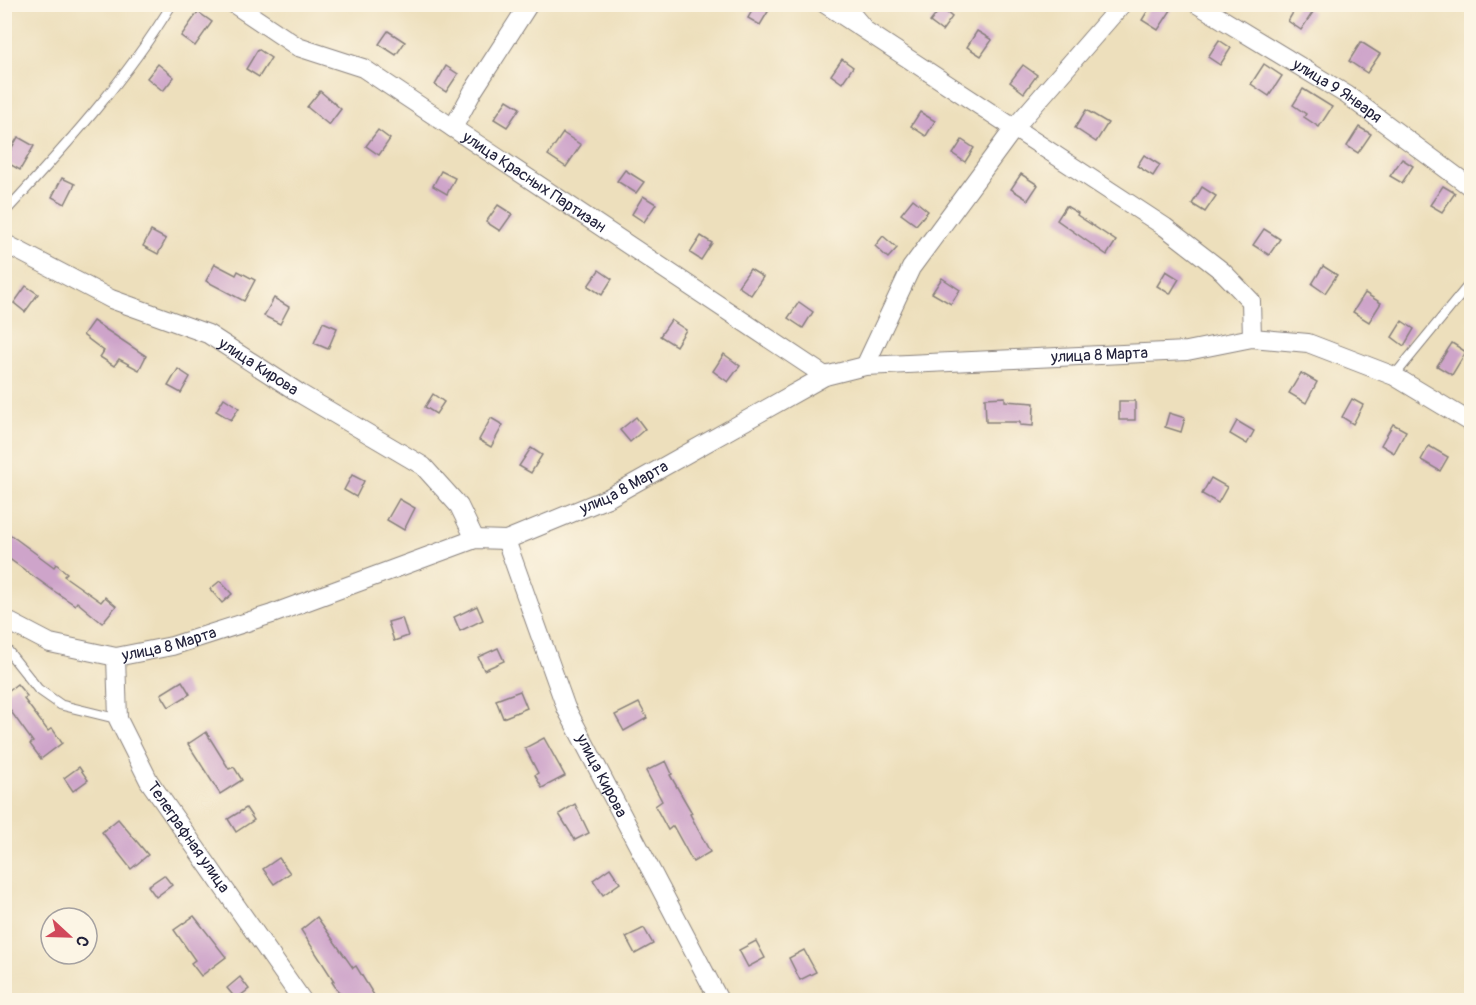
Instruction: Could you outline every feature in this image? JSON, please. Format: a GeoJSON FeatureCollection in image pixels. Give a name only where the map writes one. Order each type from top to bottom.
{"type":"FeatureCollection","features":[{"type":"Feature","properties":{"kind":"street","name":"улица Красных Партизан"},"geometry":{"type":"LineString","coordinates":[[234,4],[298,48],[363,68],[825,376]]}},
{"type":"Feature","properties":{"kind":"street"},"geometry":{"type":"LineString","coordinates":[[453,128],[473,91],[530,4]]}},
{"type":"Feature","properties":{"kind":"street"},"geometry":{"type":"LineString","coordinates":[[825,4],[1165,227],[1222,271],[1251,301],[1252,338]]}},
{"type":"Feature","properties":{"kind":"street"},"geometry":{"type":"LineString","coordinates":[[865,366],[911,268],[1015,127],[1122,4]]}},
{"type":"Feature","properties":{"kind":"street","name":"улица 9 Января"},"geometry":{"type":"LineString","coordinates":[[1197,4],[1347,96],[1472,188]]}},
{"type":"Feature","properties":{"kind":"street","name":"улица Кирова"},"geometry":{"type":"LineString","coordinates":[[4,243],[111,300],[208,334],[298,393],[423,466],[459,506],[475,539]]}},
{"type":"Feature","properties":{"kind":"street","name":"улица 8 Марта"},"geometry":{"type":"LineString","coordinates":[[4,620],[50,642],[116,657],[171,646],[272,614],[475,539],[506,540],[608,498],[825,376],[865,366],[1187,351],[1252,338],[1308,343],[1394,376],[1472,423]]}},
{"type":"Feature","properties":{"kind":"street","name":"улица Кирова"},"geometry":{"type":"LineString","coordinates":[[506,540],[566,708],[719,1000]]}},
{"type":"Feature","properties":{"kind":"street","name":"Телеграфная улица"},"geometry":{"type":"LineString","coordinates":[[116,657],[118,719],[149,780],[302,1000]]}},
{"type":"Feature","properties":{"kind":"lane"},"geometry":{"type":"LineString","coordinates":[[4,213],[63,149],[151,39],[172,4]]}},
{"type":"Feature","properties":{"kind":"lane"},"geometry":{"type":"LineString","coordinates":[[846,4],[855,11],[879,40]]}},
{"type":"Feature","properties":{"kind":"lane"},"geometry":{"type":"LineString","coordinates":[[1394,376],[1472,280]]}},
{"type":"Feature","properties":{"kind":"lane"},"geometry":{"type":"LineString","coordinates":[[4,646],[38,689],[61,705],[118,719]]}},
{"type":"Feature","properties":{"kind":"building"},"geometry":{"type":"Polygon","coordinates":[[[756,4],[769,10],[760,25],[748,18],[756,4]]]}},
{"type":"Feature","properties":{"kind":"building"},"geometry":{"type":"Polygon","coordinates":[[[1152,4],[1175,4],[1158,30],[1142,20],[1152,4]]]}},
{"type":"Feature","properties":{"kind":"building"},"geometry":{"type":"Polygon","coordinates":[[[1298,4],[1313,12],[1301,30],[1288,21],[1298,4]]]}},
{"type":"Feature","properties":{"kind":"building"},"geometry":{"type":"Polygon","coordinates":[[[941,8],[952,17],[942,31],[930,22],[941,8]]]}},
{"type":"Feature","properties":{"kind":"building"},"geometry":{"type":"Polygon","coordinates":[[[198,12],[212,22],[195,46],[181,36],[198,12]]]}},
{"type":"Feature","properties":{"kind":"building"},"geometry":{"type":"Polygon","coordinates":[[[388,31],[405,42],[396,55],[379,44],[388,31]]]}},
{"type":"Feature","properties":{"kind":"building"},"geometry":{"type":"Polygon","coordinates":[[[977,31],[992,40],[981,56],[967,47],[977,31]]]}},
{"type":"Feature","properties":{"kind":"building"},"geometry":{"type":"Polygon","coordinates":[[[1219,40],[1231,48],[1220,65],[1208,57],[1219,40]]]}},
{"type":"Feature","properties":{"kind":"building"},"geometry":{"type":"Polygon","coordinates":[[[1361,42],[1380,54],[1367,73],[1349,61],[1361,42]]]}},
{"type":"Feature","properties":{"kind":"building"},"geometry":{"type":"Polygon","coordinates":[[[258,49],[271,58],[259,77],[246,69],[258,49]]]}},
{"type":"Feature","properties":{"kind":"building"},"geometry":{"type":"Polygon","coordinates":[[[842,59],[853,67],[842,83],[831,75],[842,59]]]}},
{"type":"Feature","properties":{"kind":"building"},"geometry":{"type":"Polygon","coordinates":[[[158,64],[174,77],[163,91],[147,78],[158,64]]]}},
{"type":"Feature","properties":{"kind":"building"},"geometry":{"type":"Polygon","coordinates":[[[1264,64],[1282,76],[1269,96],[1251,84],[1264,64]]]}},
{"type":"Feature","properties":{"kind":"building"},"geometry":{"type":"Polygon","coordinates":[[[1023,65],[1037,75],[1024,93],[1010,82],[1023,65]]]}},
{"type":"Feature","properties":{"kind":"building"},"geometry":{"type":"Polygon","coordinates":[[[446,66],[458,74],[446,92],[435,85],[446,66]]]}},
{"type":"Feature","properties":{"kind":"building"},"geometry":{"type":"Polygon","coordinates":[[[1303,89],[1332,107],[1319,127],[1304,117],[1306,114],[1293,105],[1303,89]]]}},
{"type":"Feature","properties":{"kind":"building"},"geometry":{"type":"Polygon","coordinates":[[[320,91],[341,109],[329,125],[307,107],[320,91]]]}},
{"type":"Feature","properties":{"kind":"building"},"geometry":{"type":"Polygon","coordinates":[[[507,100],[520,108],[507,127],[494,119],[507,100]]]}},
{"type":"Feature","properties":{"kind":"building"},"geometry":{"type":"Polygon","coordinates":[[[1086,110],[1108,123],[1096,142],[1075,128],[1086,110]]]}},
{"type":"Feature","properties":{"kind":"building"},"geometry":{"type":"Polygon","coordinates":[[[920,112],[935,121],[926,136],[911,126],[920,112]]]}},
{"type":"Feature","properties":{"kind":"building"},"geometry":{"type":"Polygon","coordinates":[[[1359,127],[1371,134],[1358,153],[1347,146],[1359,127]]]}},
{"type":"Feature","properties":{"kind":"building"},"geometry":{"type":"Polygon","coordinates":[[[378,130],[390,139],[379,155],[366,146],[378,130]]]}},
{"type":"Feature","properties":{"kind":"building"},"geometry":{"type":"Polygon","coordinates":[[[563,133],[581,145],[566,167],[548,155],[563,133]]]}},
{"type":"Feature","properties":{"kind":"building"},"geometry":{"type":"Polygon","coordinates":[[[18,137],[34,146],[20,170],[4,161],[18,137]]]}},
{"type":"Feature","properties":{"kind":"building"},"geometry":{"type":"Polygon","coordinates":[[[962,140],[974,148],[965,162],[953,154],[962,140]]]}},
{"type":"Feature","properties":{"kind":"building"},"geometry":{"type":"Polygon","coordinates":[[[1144,155],[1160,165],[1153,176],[1137,166],[1144,155]]]}},
{"type":"Feature","properties":{"kind":"building"},"geometry":{"type":"Polygon","coordinates":[[[1402,159],[1413,166],[1402,183],[1390,176],[1402,159]]]}},
{"type":"Feature","properties":{"kind":"building"},"geometry":{"type":"Polygon","coordinates":[[[625,170],[644,182],[636,193],[617,181],[625,170]]]}},
{"type":"Feature","properties":{"kind":"building"},"geometry":{"type":"Polygon","coordinates":[[[441,171],[455,178],[447,194],[433,186],[441,171]]]}},
{"type":"Feature","properties":{"kind":"building"},"geometry":{"type":"Polygon","coordinates":[[[1021,174],[1038,185],[1028,200],[1011,189],[1021,174]]]}},
{"type":"Feature","properties":{"kind":"building"},"geometry":{"type":"Polygon","coordinates":[[[62,178],[75,184],[65,204],[52,197],[62,178]]]}},
{"type":"Feature","properties":{"kind":"building"},"geometry":{"type":"Polygon","coordinates":[[[1443,186],[1455,193],[1442,212],[1430,205],[1443,186]]]}},
{"type":"Feature","properties":{"kind":"building"},"geometry":{"type":"Polygon","coordinates":[[[1202,187],[1216,196],[1205,212],[1192,204],[1202,187]]]}},
{"type":"Feature","properties":{"kind":"building"},"geometry":{"type":"Polygon","coordinates":[[[643,196],[656,204],[644,222],[632,214],[643,196]]]}},
{"type":"Feature","properties":{"kind":"building"},"geometry":{"type":"Polygon","coordinates":[[[913,199],[928,211],[916,225],[901,214],[913,199]]]}},
{"type":"Feature","properties":{"kind":"building"},"geometry":{"type":"Polygon","coordinates":[[[498,205],[512,214],[500,231],[486,222],[498,205]]]}},
{"type":"Feature","properties":{"kind":"building"},"geometry":{"type":"Polygon","coordinates":[[[1066,206],[1116,241],[1107,255],[1057,220],[1066,206]]]}},
{"type":"Feature","properties":{"kind":"building"},"geometry":{"type":"Polygon","coordinates":[[[1264,229],[1280,239],[1269,255],[1253,245],[1264,229]]]}},
{"type":"Feature","properties":{"kind":"building"},"geometry":{"type":"Polygon","coordinates":[[[151,231],[166,239],[158,254],[143,246],[151,231]]]}},
{"type":"Feature","properties":{"kind":"building"},"geometry":{"type":"Polygon","coordinates":[[[701,236],[712,243],[701,260],[690,253],[701,236]]]}},
{"type":"Feature","properties":{"kind":"building"},"geometry":{"type":"Polygon","coordinates":[[[883,236],[897,248],[888,258],[875,246],[883,236]]]}},
{"type":"Feature","properties":{"kind":"building"},"geometry":{"type":"Polygon","coordinates":[[[215,264],[236,275],[238,271],[255,280],[244,301],[206,281],[215,264]]]}},
{"type":"Feature","properties":{"kind":"building"},"geometry":{"type":"Polygon","coordinates":[[[1323,266],[1337,275],[1325,293],[1312,284],[1323,266]]]}},
{"type":"Feature","properties":{"kind":"building"},"geometry":{"type":"Polygon","coordinates":[[[750,269],[763,277],[751,295],[738,286],[750,269]]]}},
{"type":"Feature","properties":{"kind":"building"},"geometry":{"type":"Polygon","coordinates":[[[599,270],[612,279],[602,295],[588,286],[599,270]]]}},
{"type":"Feature","properties":{"kind":"building"},"geometry":{"type":"Polygon","coordinates":[[[1166,271],[1179,279],[1170,294],[1157,286],[1166,271]]]}},
{"type":"Feature","properties":{"kind":"building"},"geometry":{"type":"Polygon","coordinates":[[[942,278],[960,290],[951,304],[932,293],[942,278]]]}},
{"type":"Feature","properties":{"kind":"building"},"geometry":{"type":"Polygon","coordinates":[[[26,286],[38,294],[25,312],[14,303],[26,286]]]}},
{"type":"Feature","properties":{"kind":"building"},"geometry":{"type":"Polygon","coordinates":[[[1365,293],[1381,303],[1369,322],[1353,312],[1365,293]]]}},
{"type":"Feature","properties":{"kind":"building"},"geometry":{"type":"Polygon","coordinates":[[[274,298],[289,307],[280,324],[264,316],[274,298]]]}},
{"type":"Feature","properties":{"kind":"building"},"geometry":{"type":"Polygon","coordinates":[[[799,302],[813,312],[803,328],[788,318],[799,302]]]}},
{"type":"Feature","properties":{"kind":"building"},"geometry":{"type":"Polygon","coordinates":[[[671,320],[686,330],[676,346],[660,336],[671,320]]]}},
{"type":"Feature","properties":{"kind":"building"},"geometry":{"type":"Polygon","coordinates":[[[93,321],[146,356],[139,370],[119,359],[114,366],[100,357],[104,351],[83,335],[93,321]]]}},
{"type":"Feature","properties":{"kind":"building"},"geometry":{"type":"Polygon","coordinates":[[[1402,321],[1414,329],[1404,346],[1392,337],[1402,321]]]}},
{"type":"Feature","properties":{"kind":"building"},"geometry":{"type":"Polygon","coordinates":[[[323,322],[337,328],[328,349],[314,343],[323,322]]]}},
{"type":"Feature","properties":{"kind":"building"},"geometry":{"type":"Polygon","coordinates":[[[1452,343],[1466,352],[1452,375],[1437,366],[1452,343]]]}},
{"type":"Feature","properties":{"kind":"building"},"geometry":{"type":"Polygon","coordinates":[[[724,354],[740,366],[728,382],[713,371],[724,354]]]}},
{"type":"Feature","properties":{"kind":"building"},"geometry":{"type":"Polygon","coordinates":[[[178,369],[190,377],[181,393],[168,386],[178,369]]]}},
{"type":"Feature","properties":{"kind":"building"},"geometry":{"type":"Polygon","coordinates":[[[1301,373],[1317,382],[1306,403],[1289,393],[1301,373]]]}},
{"type":"Feature","properties":{"kind":"building"},"geometry":{"type":"Polygon","coordinates":[[[433,394],[444,402],[436,414],[425,407],[433,394]]]}},
{"type":"Feature","properties":{"kind":"building"},"geometry":{"type":"Polygon","coordinates":[[[1005,397],[1005,401],[1034,403],[1033,426],[1020,425],[1020,422],[986,422],[985,398],[1005,397]]]}},
{"type":"Feature","properties":{"kind":"building"},"geometry":{"type":"Polygon","coordinates":[[[224,398],[239,408],[231,420],[216,411],[224,398]]]}},
{"type":"Feature","properties":{"kind":"building"},"geometry":{"type":"Polygon","coordinates":[[[1352,399],[1363,405],[1353,424],[1342,417],[1352,399]]]}},
{"type":"Feature","properties":{"kind":"building"},"geometry":{"type":"Polygon","coordinates":[[[1119,401],[1135,401],[1135,420],[1119,420],[1119,401]]]}},
{"type":"Feature","properties":{"kind":"building"},"geometry":{"type":"Polygon","coordinates":[[[1169,413],[1185,418],[1181,432],[1165,427],[1169,413]]]}},
{"type":"Feature","properties":{"kind":"building"},"geometry":{"type":"Polygon","coordinates":[[[636,417],[645,429],[630,442],[620,430],[636,417]]]}},
{"type":"Feature","properties":{"kind":"building"},"geometry":{"type":"Polygon","coordinates":[[[491,418],[503,425],[491,447],[479,440],[491,418]]]}},
{"type":"Feature","properties":{"kind":"building"},"geometry":{"type":"Polygon","coordinates":[[[1237,421],[1254,431],[1247,444],[1230,434],[1237,421]]]}},
{"type":"Feature","properties":{"kind":"building"},"geometry":{"type":"Polygon","coordinates":[[[1393,424],[1406,431],[1394,453],[1381,445],[1393,424]]]}},
{"type":"Feature","properties":{"kind":"building"},"geometry":{"type":"Polygon","coordinates":[[[1429,446],[1448,457],[1440,471],[1421,460],[1429,446]]]}},
{"type":"Feature","properties":{"kind":"building"},"geometry":{"type":"Polygon","coordinates":[[[531,448],[542,455],[531,473],[519,466],[531,448]]]}},
{"type":"Feature","properties":{"kind":"building"},"geometry":{"type":"Polygon","coordinates":[[[352,475],[364,481],[356,497],[344,490],[352,475]]]}},
{"type":"Feature","properties":{"kind":"building"},"geometry":{"type":"Polygon","coordinates":[[[1211,478],[1227,487],[1218,503],[1202,494],[1211,478]]]}},
{"type":"Feature","properties":{"kind":"building"},"geometry":{"type":"Polygon","coordinates":[[[399,499],[415,508],[404,530],[387,520],[399,499]]]}},
{"type":"Feature","properties":{"kind":"building"},"geometry":{"type":"Polygon","coordinates":[[[4,530],[54,567],[56,564],[67,573],[64,576],[101,602],[105,597],[116,606],[102,623],[77,602],[75,605],[54,591],[4,555],[4,530]]]}},
{"type":"Feature","properties":{"kind":"building"},"geometry":{"type":"Polygon","coordinates":[[[220,581],[232,594],[222,603],[210,589],[220,581]]]}},
{"type":"Feature","properties":{"kind":"building"},"geometry":{"type":"Polygon","coordinates":[[[477,606],[483,620],[460,631],[454,617],[477,606]]]}},
{"type":"Feature","properties":{"kind":"building"},"geometry":{"type":"Polygon","coordinates":[[[402,618],[408,636],[394,641],[388,622],[402,618]]]}},
{"type":"Feature","properties":{"kind":"building"},"geometry":{"type":"Polygon","coordinates":[[[498,648],[504,661],[484,670],[478,657],[498,648]]]}},
{"type":"Feature","properties":{"kind":"building"},"geometry":{"type":"Polygon","coordinates":[[[182,681],[190,694],[169,707],[161,694],[182,681]]]}},
{"type":"Feature","properties":{"kind":"building"},"geometry":{"type":"Polygon","coordinates":[[[17,684],[27,696],[24,699],[48,731],[52,728],[62,743],[41,759],[30,744],[33,742],[10,710],[4,715],[4,694],[17,684]]]}},
{"type":"Feature","properties":{"kind":"building"},"geometry":{"type":"Polygon","coordinates":[[[520,691],[527,708],[503,718],[496,700],[520,691]]]}},
{"type":"Feature","properties":{"kind":"building"},"geometry":{"type":"Polygon","coordinates":[[[639,703],[647,718],[624,731],[615,715],[639,703]]]}},
{"type":"Feature","properties":{"kind":"building"},"geometry":{"type":"Polygon","coordinates":[[[206,732],[229,769],[234,767],[242,780],[220,794],[188,744],[206,732]]]}},
{"type":"Feature","properties":{"kind":"building"},"geometry":{"type":"Polygon","coordinates":[[[544,738],[565,776],[542,788],[535,775],[538,773],[525,748],[544,738]]]}},
{"type":"Feature","properties":{"kind":"building"},"geometry":{"type":"Polygon","coordinates":[[[666,761],[672,774],[670,775],[692,813],[690,814],[710,852],[693,862],[673,826],[668,830],[655,806],[662,801],[646,771],[666,761]]]}},
{"type":"Feature","properties":{"kind":"building"},"geometry":{"type":"Polygon","coordinates":[[[79,767],[88,780],[73,791],[64,778],[79,767]]]}},
{"type":"Feature","properties":{"kind":"building"},"geometry":{"type":"Polygon","coordinates":[[[575,804],[589,833],[575,840],[559,814],[575,804]]]}},
{"type":"Feature","properties":{"kind":"building"},"geometry":{"type":"Polygon","coordinates":[[[246,808],[254,820],[236,832],[228,819],[246,808]]]}},
{"type":"Feature","properties":{"kind":"building"},"geometry":{"type":"Polygon","coordinates":[[[118,819],[148,855],[131,869],[102,832],[118,819]]]}},
{"type":"Feature","properties":{"kind":"building"},"geometry":{"type":"Polygon","coordinates":[[[279,858],[290,873],[274,884],[263,869],[279,858]]]}},
{"type":"Feature","properties":{"kind":"building"},"geometry":{"type":"Polygon","coordinates":[[[610,868],[620,883],[603,895],[593,880],[610,868]]]}},
{"type":"Feature","properties":{"kind":"building"},"geometry":{"type":"Polygon","coordinates":[[[164,875],[172,885],[156,897],[148,886],[164,875]]]}},
{"type":"Feature","properties":{"kind":"building"},"geometry":{"type":"Polygon","coordinates":[[[194,916],[226,957],[201,976],[191,963],[195,960],[174,930],[194,916]]]}},
{"type":"Feature","properties":{"kind":"building"},"geometry":{"type":"Polygon","coordinates":[[[317,917],[353,968],[356,966],[377,1000],[344,1000],[301,930],[317,917]]]}},
{"type":"Feature","properties":{"kind":"building"},"geometry":{"type":"Polygon","coordinates":[[[644,928],[653,944],[635,954],[626,937],[644,928]]]}},
{"type":"Feature","properties":{"kind":"building"},"geometry":{"type":"Polygon","coordinates":[[[756,941],[765,958],[748,967],[739,950],[756,941]]]}},
{"type":"Feature","properties":{"kind":"building"},"geometry":{"type":"Polygon","coordinates":[[[804,950],[816,972],[800,980],[789,958],[804,950]]]}},
{"type":"Feature","properties":{"kind":"building"},"geometry":{"type":"Polygon","coordinates":[[[240,977],[249,989],[236,999],[227,988],[240,977]]]}}]}
